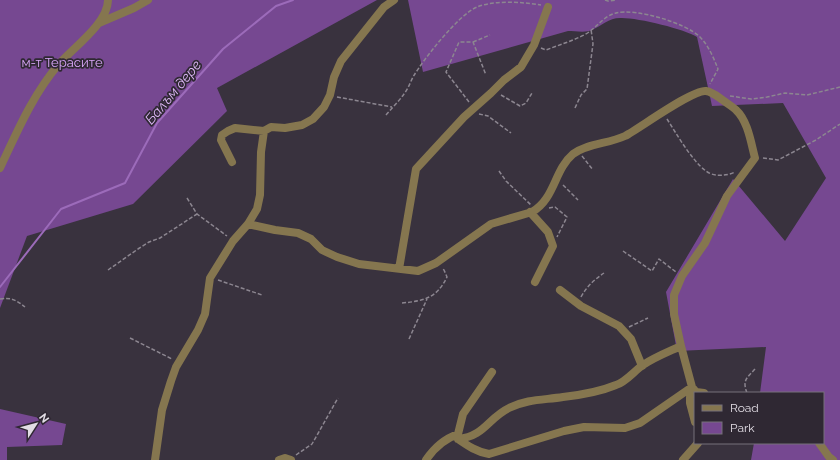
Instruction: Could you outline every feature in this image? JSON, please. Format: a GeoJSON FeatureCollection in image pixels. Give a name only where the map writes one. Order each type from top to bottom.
{"type":"FeatureCollection","features":[{"type":"Feature","properties":{"kind":"street"},"geometry":{"type":"LineString","coordinates":[[0,168],[34,100],[58,65],[104,15],[107,9],[108,0]]}},
{"type":"Feature","properties":{"kind":"street"},"geometry":{"type":"LineString","coordinates":[[98,23],[134,8],[148,0]]}},
{"type":"Feature","properties":{"kind":"street"},"geometry":{"type":"LineString","coordinates":[[232,162],[221,140],[222,135],[228,131],[236,128],[264,131],[271,127],[285,128],[302,125],[313,119],[324,107],[330,95],[334,77],[341,61],[384,7],[394,0]]}},
{"type":"Feature","properties":{"kind":"street"},"geometry":{"type":"LineString","coordinates":[[399,269],[416,169],[464,117],[494,91],[504,80],[521,67],[534,45],[548,7]]}},
{"type":"Feature","properties":{"kind":"street"},"geometry":{"type":"LineString","coordinates":[[248,224],[298,233],[311,238],[322,250],[337,258],[359,264],[418,270],[436,263],[490,224],[533,211],[543,204],[557,180],[561,168],[573,154],[587,147],[624,137],[686,98],[704,91],[715,94],[737,110],[744,121],[755,158],[727,196],[705,243],[682,276],[674,295],[674,314],[681,346],[697,390],[640,424],[625,428],[584,427],[564,431],[489,454],[480,452],[469,446],[458,436]]}},
{"type":"Feature","properties":{"kind":"street"},"geometry":{"type":"LineString","coordinates":[[155,460],[162,410],[176,367],[192,343],[205,314],[210,278],[233,241],[248,224],[257,209],[260,195],[261,152],[264,131]]}},
{"type":"Feature","properties":{"kind":"street"},"geometry":{"type":"LineString","coordinates":[[533,211],[548,232],[553,246],[535,282]]}},
{"type":"Feature","properties":{"kind":"street"},"geometry":{"type":"LineString","coordinates":[[560,290],[578,304],[619,326],[630,339],[642,366]]}},
{"type":"Feature","properties":{"kind":"street"},"geometry":{"type":"LineString","coordinates":[[426,460],[441,442],[450,437],[458,436],[468,438],[481,431],[495,416],[509,408],[534,399],[561,398],[597,391],[618,384],[657,356],[681,346]]}},
{"type":"Feature","properties":{"kind":"street"},"geometry":{"type":"LineString","coordinates":[[458,436],[463,414],[492,372]]}},
{"type":"Feature","properties":{"kind":"street"},"geometry":{"type":"LineString","coordinates":[[694,392],[691,395],[689,402],[694,419]]}},
{"type":"Feature","properties":{"kind":"street"},"geometry":{"type":"LineString","coordinates":[[683,460],[697,444]]}},
{"type":"Feature","properties":{"kind":"street"},"geometry":{"type":"LineString","coordinates":[[820,444],[829,458],[833,460]]}},
{"type":"Feature","properties":{"kind":"street"},"geometry":{"type":"LineString","coordinates":[[279,460],[285,458],[291,459]]}},
{"type":"Feature","properties":{"kind":"path"},"geometry":{"type":"LineString","coordinates":[[605,0],[616,0]]}},
{"type":"Feature","properties":{"kind":"path"},"geometry":{"type":"LineString","coordinates":[[386,114],[404,94],[413,76],[436,46],[460,20],[477,8],[497,3],[524,2],[548,7]]}},
{"type":"Feature","properties":{"kind":"path"},"geometry":{"type":"LineString","coordinates":[[534,45],[546,50],[585,34],[603,19],[617,13],[637,12],[657,16],[685,28],[700,37],[713,56],[718,70],[712,82],[704,91]]}},
{"type":"Feature","properties":{"kind":"path"},"geometry":{"type":"LineString","coordinates":[[575,108],[581,95],[587,89],[593,44],[591,30]]}},
{"type":"Feature","properties":{"kind":"path"},"geometry":{"type":"LineString","coordinates":[[490,34],[472,42],[459,42],[446,72],[468,99],[473,109],[477,113],[488,116],[511,133]]}},
{"type":"Feature","properties":{"kind":"path"},"geometry":{"type":"LineString","coordinates":[[472,42],[486,75]]}},
{"type":"Feature","properties":{"kind":"path"},"geometry":{"type":"LineString","coordinates":[[727,95],[751,99],[784,93],[807,95],[840,87]]}},
{"type":"Feature","properties":{"kind":"path"},"geometry":{"type":"LineString","coordinates":[[494,91],[520,106],[526,103],[532,93]]}},
{"type":"Feature","properties":{"kind":"path"},"geometry":{"type":"LineString","coordinates":[[330,95],[347,100],[393,107]]}},
{"type":"Feature","properties":{"kind":"path"},"geometry":{"type":"LineString","coordinates":[[663,112],[696,161],[706,172],[717,176],[734,173],[740,168]]}},
{"type":"Feature","properties":{"kind":"path"},"geometry":{"type":"LineString","coordinates":[[755,158],[778,160],[816,140],[840,124]]}},
{"type":"Feature","properties":{"kind":"path"},"geometry":{"type":"LineString","coordinates":[[578,152],[593,170]]}},
{"type":"Feature","properties":{"kind":"path"},"geometry":{"type":"LineString","coordinates":[[499,171],[533,211],[555,207],[567,217],[553,246]]}},
{"type":"Feature","properties":{"kind":"path"},"geometry":{"type":"LineString","coordinates":[[557,180],[578,200]]}},
{"type":"Feature","properties":{"kind":"path"},"geometry":{"type":"LineString","coordinates":[[187,198],[197,214],[233,241]]}},
{"type":"Feature","properties":{"kind":"path"},"geometry":{"type":"LineString","coordinates":[[108,270],[149,242],[160,238],[197,214]]}},
{"type":"Feature","properties":{"kind":"path"},"geometry":{"type":"LineString","coordinates":[[623,251],[652,271],[659,259],[682,276]]}},
{"type":"Feature","properties":{"kind":"path"},"geometry":{"type":"LineString","coordinates":[[402,303],[430,298],[443,286],[447,277],[444,270],[436,263]]}},
{"type":"Feature","properties":{"kind":"path"},"geometry":{"type":"LineString","coordinates":[[578,304],[584,290],[591,282],[604,273]]}},
{"type":"Feature","properties":{"kind":"path"},"geometry":{"type":"LineString","coordinates":[[210,278],[262,295]]}},
{"type":"Feature","properties":{"kind":"path"},"geometry":{"type":"LineString","coordinates":[[0,299],[15,299],[25,307]]}},
{"type":"Feature","properties":{"kind":"path"},"geometry":{"type":"LineString","coordinates":[[409,338],[427,299]]}},
{"type":"Feature","properties":{"kind":"path"},"geometry":{"type":"LineString","coordinates":[[622,331],[635,323],[648,318]]}},
{"type":"Feature","properties":{"kind":"path"},"geometry":{"type":"LineString","coordinates":[[130,338],[172,359],[176,364],[176,367]]}},
{"type":"Feature","properties":{"kind":"path"},"geometry":{"type":"LineString","coordinates":[[748,392],[745,387],[746,379],[755,369]]}},
{"type":"Feature","properties":{"kind":"path"},"geometry":{"type":"LineString","coordinates":[[291,459],[312,444],[338,398]]}},
{"type":"Feature","properties":{"kind":"green space","name":"м-т Терасите"},"geometry":{"type":"Polygon","coordinates":[[[0,0],[377,0],[217,88],[227,111],[133,204],[27,236],[0,308],[0,0]]]}},
{"type":"Feature","properties":{"kind":"green space"},"geometry":{"type":"Polygon","coordinates":[[[408,0],[840,0],[840,460],[751,460],[754,444],[824,444],[824,392],[760,392],[766,347],[677,351],[666,292],[733,179],[785,241],[826,178],[783,103],[712,106],[697,37],[671,27],[648,21],[627,18],[612,19],[590,31],[568,31],[423,72],[408,0]]]}},
{"type":"Feature","properties":{"kind":"green space"},"geometry":{"type":"Polygon","coordinates":[[[0,409],[66,424],[62,445],[7,447],[7,460],[0,460],[0,409]]]}},
{"type":"Feature","properties":{"kind":"waterway","name":"Балъм дере"},"geometry":{"type":"LineString","coordinates":[[0,287],[61,209],[125,183],[157,123],[223,49],[276,6],[293,0]]}}]}
